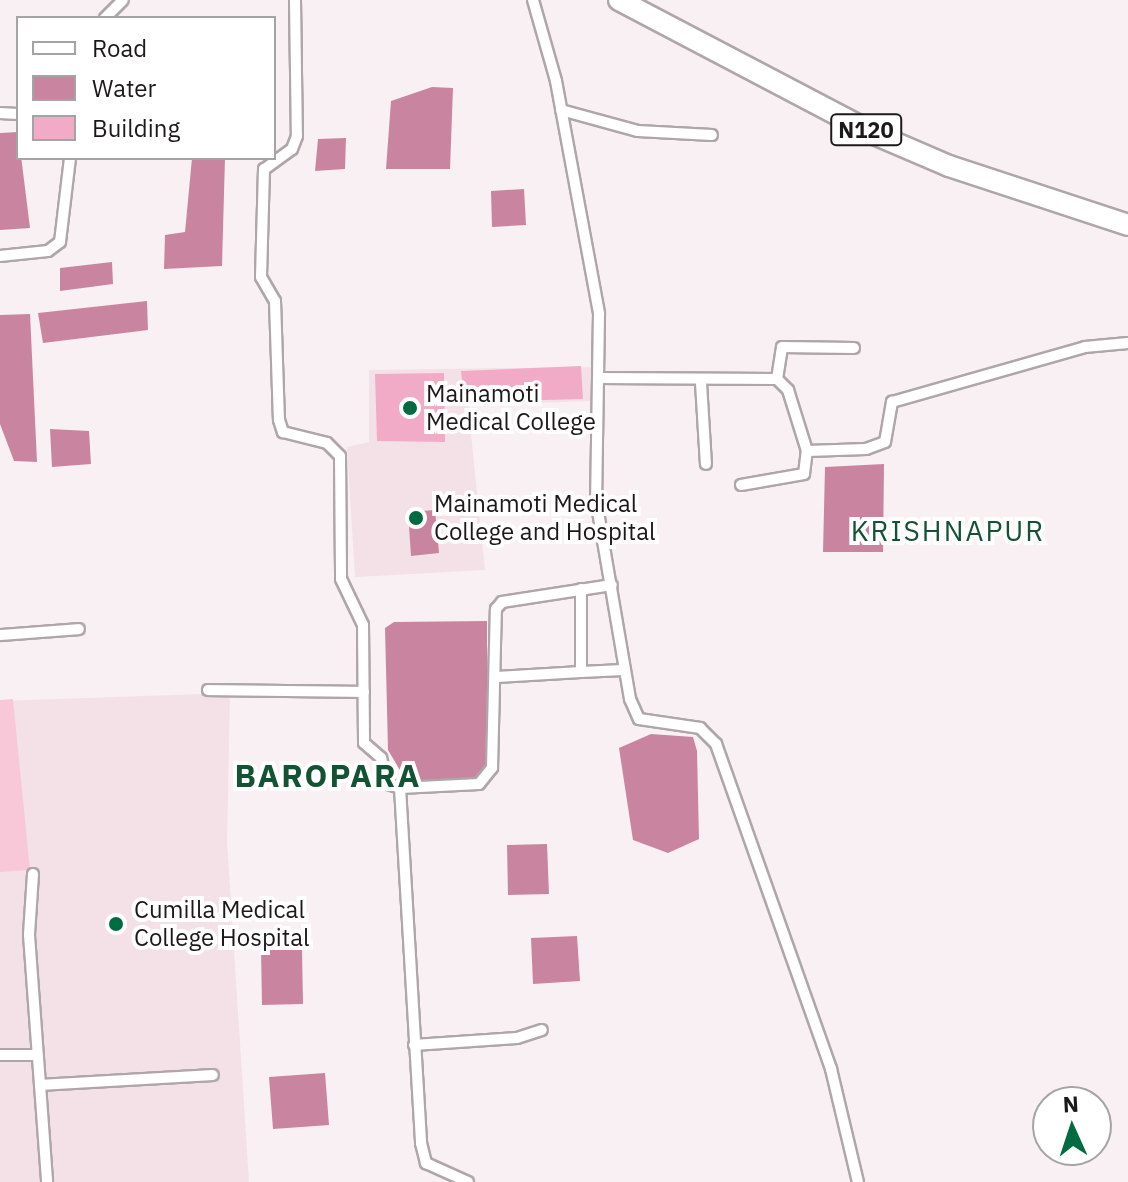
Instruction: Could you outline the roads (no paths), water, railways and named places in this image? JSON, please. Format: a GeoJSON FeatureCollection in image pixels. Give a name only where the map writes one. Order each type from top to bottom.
{"type":"FeatureCollection","features":[{"type":"Feature","properties":{"kind":"highway","name":"N120"},"geometry":{"type":"LineString","coordinates":[[619,0],[872,133],[949,166],[1128,225]]}},
{"type":"Feature","properties":{"kind":"street"},"geometry":{"type":"LineString","coordinates":[[107,16],[123,0]]}},
{"type":"Feature","properties":{"kind":"street"},"geometry":{"type":"LineString","coordinates":[[295,0],[297,136],[286,155],[264,169],[261,277],[275,301],[283,432],[327,443],[340,456],[341,579],[363,625],[364,743],[381,758],[388,784],[400,788],[479,784],[486,779],[493,760],[496,609],[502,602],[612,585]]}},
{"type":"Feature","properties":{"kind":"street"},"geometry":{"type":"LineString","coordinates":[[533,0],[561,110],[599,314],[596,500],[612,585],[623,670],[639,719],[700,728],[712,738],[831,1069],[858,1182]]}},
{"type":"Feature","properties":{"kind":"street"},"geometry":{"type":"LineString","coordinates":[[561,110],[638,131],[712,135]]}},
{"type":"Feature","properties":{"kind":"street"},"geometry":{"type":"LineString","coordinates":[[0,256],[48,251],[60,242],[70,160]]}},
{"type":"Feature","properties":{"kind":"street"},"geometry":{"type":"LineString","coordinates":[[807,451],[883,446],[888,406],[926,389],[1085,347],[1128,343]]}},
{"type":"Feature","properties":{"kind":"street"},"geometry":{"type":"LineString","coordinates":[[777,379],[782,347],[854,348]]}},
{"type":"Feature","properties":{"kind":"street"},"geometry":{"type":"LineString","coordinates":[[598,378],[701,383],[777,379],[788,390],[807,451],[804,474],[741,485]]}},
{"type":"Feature","properties":{"kind":"street"},"geometry":{"type":"LineString","coordinates":[[701,383],[706,464]]}},
{"type":"Feature","properties":{"kind":"street"},"geometry":{"type":"LineString","coordinates":[[581,589],[581,672]]}},
{"type":"Feature","properties":{"kind":"street"},"geometry":{"type":"LineString","coordinates":[[0,635],[79,629]]}},
{"type":"Feature","properties":{"kind":"street"},"geometry":{"type":"LineString","coordinates":[[497,677],[623,670]]}},
{"type":"Feature","properties":{"kind":"street"},"geometry":{"type":"LineString","coordinates":[[208,690],[364,692]]}},
{"type":"Feature","properties":{"kind":"street"},"geometry":{"type":"LineString","coordinates":[[400,788],[414,1045],[426,1163],[468,1182]]}},
{"type":"Feature","properties":{"kind":"street"},"geometry":{"type":"LineString","coordinates":[[33,874],[29,935],[47,1182]]}},
{"type":"Feature","properties":{"kind":"street"},"geometry":{"type":"LineString","coordinates":[[414,1045],[517,1038],[542,1030]]}},
{"type":"Feature","properties":{"kind":"street"},"geometry":{"type":"LineString","coordinates":[[0,1055],[37,1055]]}},
{"type":"Feature","properties":{"kind":"street"},"geometry":{"type":"LineString","coordinates":[[40,1085],[213,1075]]}},
{"type":"Feature","properties":{"kind":"water"},"geometry":{"type":"Polygon","coordinates":[[[432,87],[453,88],[450,169],[386,169],[391,101],[432,87]]]}},
{"type":"Feature","properties":{"kind":"water"},"geometry":{"type":"Polygon","coordinates":[[[16,132],[16,160],[22,160],[30,228],[0,230],[0,133],[16,132]]]}},
{"type":"Feature","properties":{"kind":"water"},"geometry":{"type":"Polygon","coordinates":[[[346,138],[345,169],[315,171],[318,139],[346,138]]]}},
{"type":"Feature","properties":{"kind":"water"},"geometry":{"type":"Polygon","coordinates":[[[192,160],[225,160],[222,266],[164,269],[165,235],[185,232],[192,160]]]}},
{"type":"Feature","properties":{"kind":"water"},"geometry":{"type":"Polygon","coordinates":[[[524,189],[526,225],[492,227],[491,191],[524,189]]]}},
{"type":"Feature","properties":{"kind":"water"},"geometry":{"type":"Polygon","coordinates":[[[112,262],[113,284],[60,291],[60,268],[112,262]]]}},
{"type":"Feature","properties":{"kind":"water"},"geometry":{"type":"Polygon","coordinates":[[[147,301],[148,330],[43,343],[38,313],[147,301]]]}},
{"type":"Feature","properties":{"kind":"water"},"geometry":{"type":"Polygon","coordinates":[[[30,314],[37,462],[14,461],[0,424],[0,315],[30,314]]]}},
{"type":"Feature","properties":{"kind":"water"},"geometry":{"type":"Polygon","coordinates":[[[50,429],[89,431],[91,464],[52,467],[50,429]]]}},
{"type":"Feature","properties":{"kind":"water"},"geometry":{"type":"Polygon","coordinates":[[[884,464],[883,552],[823,552],[825,467],[884,464]]]}},
{"type":"Feature","properties":{"kind":"water"},"geometry":{"type":"Polygon","coordinates":[[[435,510],[439,553],[411,556],[408,512],[435,510]]]}},
{"type":"Feature","properties":{"kind":"water"},"geometry":{"type":"Polygon","coordinates":[[[487,621],[487,784],[413,792],[388,750],[385,628],[394,622],[487,621]]]}},
{"type":"Feature","properties":{"kind":"water"},"geometry":{"type":"Polygon","coordinates":[[[651,734],[693,737],[697,751],[699,839],[668,853],[633,840],[619,748],[651,734]]]}},
{"type":"Feature","properties":{"kind":"water"},"geometry":{"type":"Polygon","coordinates":[[[547,844],[549,894],[508,895],[507,845],[547,844]]]}},
{"type":"Feature","properties":{"kind":"water"},"geometry":{"type":"Polygon","coordinates":[[[577,936],[580,981],[533,984],[531,938],[577,936]]]}},
{"type":"Feature","properties":{"kind":"water"},"geometry":{"type":"Polygon","coordinates":[[[261,950],[302,950],[303,1004],[262,1005],[261,950]]]}},
{"type":"Feature","properties":{"kind":"water"},"geometry":{"type":"Polygon","coordinates":[[[325,1073],[329,1125],[273,1129],[269,1077],[325,1073]]]}},
{"type":"Feature","properties":{"kind":"place","name":"Mainamoti Medical College"},"geometry":{"type":"Point","coordinates":[410,408]}},
{"type":"Feature","properties":{"kind":"place","name":"Mainamoti Medical College and Hospital"},"geometry":{"type":"Point","coordinates":[416,518]}},
{"type":"Feature","properties":{"kind":"place","name":"Cumilla Medical College Hospital"},"geometry":{"type":"Point","coordinates":[116,924]}},
{"type":"Feature","properties":{"kind":"district","name":"KRISHNAPUR"},"geometry":{"type":"Point","coordinates":[948,531]}},
{"type":"Feature","properties":{"kind":"district","name":"BAROPARA"},"geometry":{"type":"Point","coordinates":[328,775]}}]}
